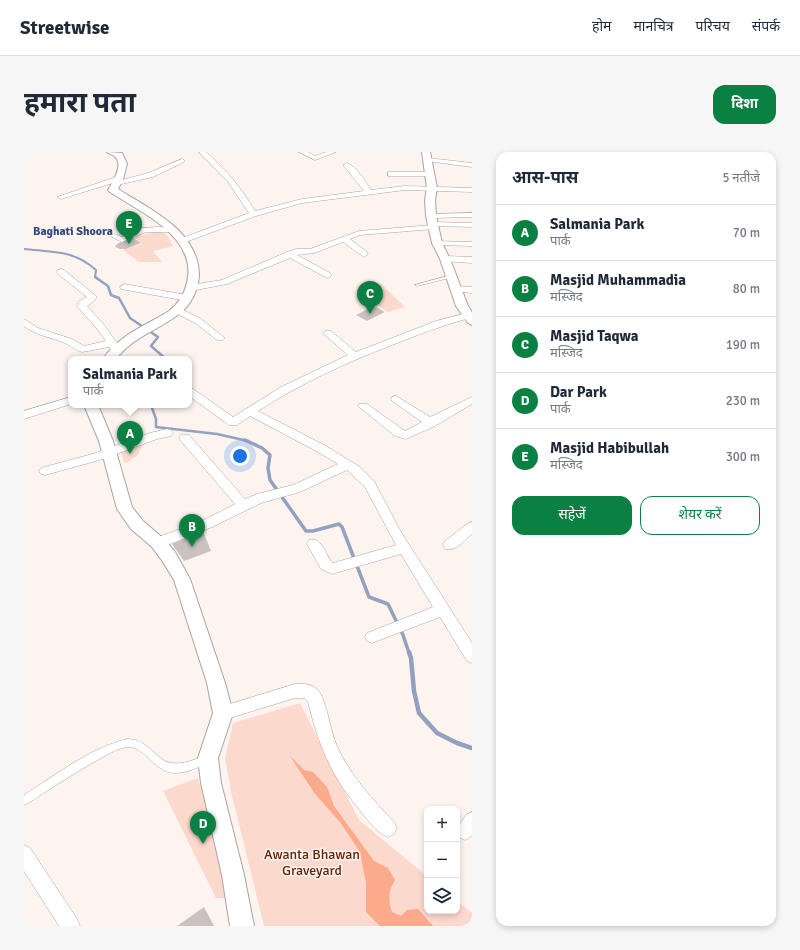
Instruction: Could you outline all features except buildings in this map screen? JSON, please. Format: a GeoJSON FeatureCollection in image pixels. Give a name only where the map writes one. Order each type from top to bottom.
{"type":"FeatureCollection","features":[{"type":"Feature","properties":{"kind":"street"},"geometry":{"type":"LineString","coordinates":[[24,322],[35,330],[69,341],[82,349],[113,350],[145,328],[177,310],[187,298],[192,288],[194,275],[193,264],[183,241],[172,230],[137,204],[115,191],[113,187],[118,181],[123,164],[122,158],[111,152]]}},
{"type":"Feature","properties":{"kind":"street"},"geometry":{"type":"LineString","coordinates":[[205,152],[238,188],[253,214]]}},
{"type":"Feature","properties":{"kind":"street"},"geometry":{"type":"LineString","coordinates":[[302,152],[314,158],[333,152]]}},
{"type":"Feature","properties":{"kind":"street"},"geometry":{"type":"LineString","coordinates":[[192,393],[230,421],[236,421],[249,411],[285,389],[355,356],[468,313],[456,289],[445,259],[437,243],[430,200],[432,188],[427,156],[472,165]]}},
{"type":"Feature","properties":{"kind":"street"},"geometry":{"type":"LineString","coordinates":[[61,197],[118,181],[150,175],[182,161]]}},
{"type":"Feature","properties":{"kind":"street"},"geometry":{"type":"LineString","coordinates":[[346,165],[357,176],[369,193]]}},
{"type":"Feature","properties":{"kind":"street"},"geometry":{"type":"LineString","coordinates":[[391,174],[430,174]]}},
{"type":"Feature","properties":{"kind":"street"},"geometry":{"type":"LineString","coordinates":[[183,241],[253,214],[302,201],[405,188],[472,190]]}},
{"type":"Feature","properties":{"kind":"street"},"geometry":{"type":"LineString","coordinates":[[192,288],[224,282],[290,254],[300,251],[311,251],[358,234],[472,215]]}},
{"type":"Feature","properties":{"kind":"street"},"geometry":{"type":"LineString","coordinates":[[433,222],[472,226]]}},
{"type":"Feature","properties":{"kind":"street"},"geometry":{"type":"LineString","coordinates":[[114,236],[122,240],[146,230],[172,230]]}},
{"type":"Feature","properties":{"kind":"street"},"geometry":{"type":"LineString","coordinates":[[344,238],[364,254]]}},
{"type":"Feature","properties":{"kind":"street"},"geometry":{"type":"LineString","coordinates":[[437,243],[472,244]]}},
{"type":"Feature","properties":{"kind":"street"},"geometry":{"type":"LineString","coordinates":[[290,254],[327,275]]}},
{"type":"Feature","properties":{"kind":"street"},"geometry":{"type":"LineString","coordinates":[[445,259],[472,260]]}},
{"type":"Feature","properties":{"kind":"street"},"geometry":{"type":"LineString","coordinates":[[61,272],[92,296],[91,299],[82,303],[82,306],[95,319],[113,350]]}},
{"type":"Feature","properties":{"kind":"street"},"geometry":{"type":"LineString","coordinates":[[124,287],[187,298]]}},
{"type":"Feature","properties":{"kind":"street"},"geometry":{"type":"LineString","coordinates":[[456,289],[472,290]]}},
{"type":"Feature","properties":{"kind":"street"},"geometry":{"type":"LineString","coordinates":[[177,310],[198,321],[220,338]]}},
{"type":"Feature","properties":{"kind":"street"},"geometry":{"type":"LineString","coordinates":[[328,333],[355,356]]}},
{"type":"Feature","properties":{"kind":"street"},"geometry":{"type":"LineString","coordinates":[[396,399],[431,423]]}},
{"type":"Feature","properties":{"kind":"street"},"geometry":{"type":"LineString","coordinates":[[363,406],[399,433],[406,435],[472,400]]}},
{"type":"Feature","properties":{"kind":"street"},"geometry":{"type":"LineString","coordinates":[[24,415],[68,401]]}},
{"type":"Feature","properties":{"kind":"street"},"geometry":{"type":"LineString","coordinates":[[92,408],[106,441],[125,509],[137,525],[158,543],[169,557],[182,579],[216,683],[223,713],[208,758],[211,783],[233,875],[242,926]]}},
{"type":"Feature","properties":{"kind":"street"},"geometry":{"type":"LineString","coordinates":[[249,411],[296,435],[347,465],[370,484],[386,517],[404,548],[472,656]]}},
{"type":"Feature","properties":{"kind":"street"},"geometry":{"type":"LineString","coordinates":[[45,471],[167,433]]}},
{"type":"Feature","properties":{"kind":"street"},"geometry":{"type":"LineString","coordinates":[[185,438],[243,505]]}},
{"type":"Feature","properties":{"kind":"street"},"geometry":{"type":"LineString","coordinates":[[158,543],[207,524],[257,499],[296,489],[347,465]]}},
{"type":"Feature","properties":{"kind":"street"},"geometry":{"type":"LineString","coordinates":[[450,545],[472,527]]}},
{"type":"Feature","properties":{"kind":"street"},"geometry":{"type":"LineString","coordinates":[[314,544],[328,568],[332,569],[404,548]]}},
{"type":"Feature","properties":{"kind":"street"},"geometry":{"type":"LineString","coordinates":[[372,637],[443,609]]}},
{"type":"Feature","properties":{"kind":"street"},"geometry":{"type":"LineString","coordinates":[[223,713],[295,690],[306,690],[312,693],[331,752],[344,775],[370,810],[388,828]]}},
{"type":"Feature","properties":{"kind":"street"},"geometry":{"type":"LineString","coordinates":[[24,854],[70,926]]}},
{"type":"Feature","properties":{"kind":"lane"},"geometry":{"type":"LineString","coordinates":[[417,285],[451,276]]}},
{"type":"Feature","properties":{"kind":"lane"},"geometry":{"type":"LineString","coordinates":[[24,800],[112,748],[128,743],[137,744],[148,751],[158,762],[167,768],[179,769],[208,758]]}},
{"type":"Feature","properties":{"kind":"green space"},"geometry":{"type":"Polygon","coordinates":[[[159,231],[167,235],[173,246],[153,251],[162,262],[139,262],[123,250],[142,244],[134,237],[159,231]]]}},
{"type":"Feature","properties":{"kind":"green space"},"geometry":{"type":"Polygon","coordinates":[[[381,284],[405,307],[388,312],[359,294],[381,284]]]}},
{"type":"Feature","properties":{"kind":"green space"},"geometry":{"type":"Polygon","coordinates":[[[144,442],[138,455],[125,464],[121,452],[144,442]]]}},
{"type":"Feature","properties":{"kind":"green space","name":"Awanta Bhawan Graveyard"},"geometry":{"type":"Polygon","coordinates":[[[300,703],[359,820],[424,874],[424,914],[460,914],[460,903],[472,913],[472,926],[264,926],[231,792],[225,758],[233,723],[300,703]]]}},
{"type":"Feature","properties":{"kind":"green space"},"geometry":{"type":"Polygon","coordinates":[[[198,778],[232,898],[216,898],[163,791],[198,778]]]}},
{"type":"Feature","properties":{"kind":"shaded area"},"geometry":{"type":"Polygon","coordinates":[[[290,756],[304,770],[313,772],[327,787],[334,806],[374,861],[388,868],[395,880],[389,896],[392,912],[401,916],[407,910],[418,909],[433,926],[380,926],[366,912],[366,883],[360,852],[340,822],[315,794],[290,756]]]}},
{"type":"Feature","properties":{"kind":"waterway"},"geometry":{"type":"LineString","coordinates":[[24,249],[71,255],[88,263],[96,270],[95,277]]}},
{"type":"Feature","properties":{"kind":"waterway"},"geometry":{"type":"LineString","coordinates":[[95,277],[108,286],[111,295],[119,298],[130,318],[158,337],[151,346],[163,356]]}},
{"type":"Feature","properties":{"kind":"waterway"},"geometry":{"type":"LineString","coordinates":[[152,408],[156,419],[156,427],[217,434],[246,441]]}},
{"type":"Feature","properties":{"kind":"waterway"},"geometry":{"type":"LineString","coordinates":[[246,441],[262,448],[270,455],[268,468],[270,480],[306,531],[313,531],[339,524],[342,527],[369,597],[388,604],[403,635],[409,653]]}},
{"type":"Feature","properties":{"kind":"waterway"},"geometry":{"type":"LineString","coordinates":[[409,652],[411,658],[414,691],[419,713],[437,733],[457,743],[472,748]]}},
{"type":"Feature","properties":{"kind":"place","name":"Masjid Habibullah"},"geometry":{"type":"Point","coordinates":[129,244]}},
{"type":"Feature","properties":{"kind":"place","name":"Masjid Taqwa"},"geometry":{"type":"Point","coordinates":[370,314]}},
{"type":"Feature","properties":{"kind":"place","name":"Salmania Park"},"geometry":{"type":"Point","coordinates":[130,454]}},
{"type":"Feature","properties":{"kind":"place","name":"Masjid Muhammadia"},"geometry":{"type":"Point","coordinates":[192,547]}},
{"type":"Feature","properties":{"kind":"place","name":"Dar Park"},"geometry":{"type":"Point","coordinates":[203,844]}},
{"type":"Feature","properties":{"kind":"district","name":"Baghati Shoora"},"geometry":{"type":"Point","coordinates":[73,231]}}]}
